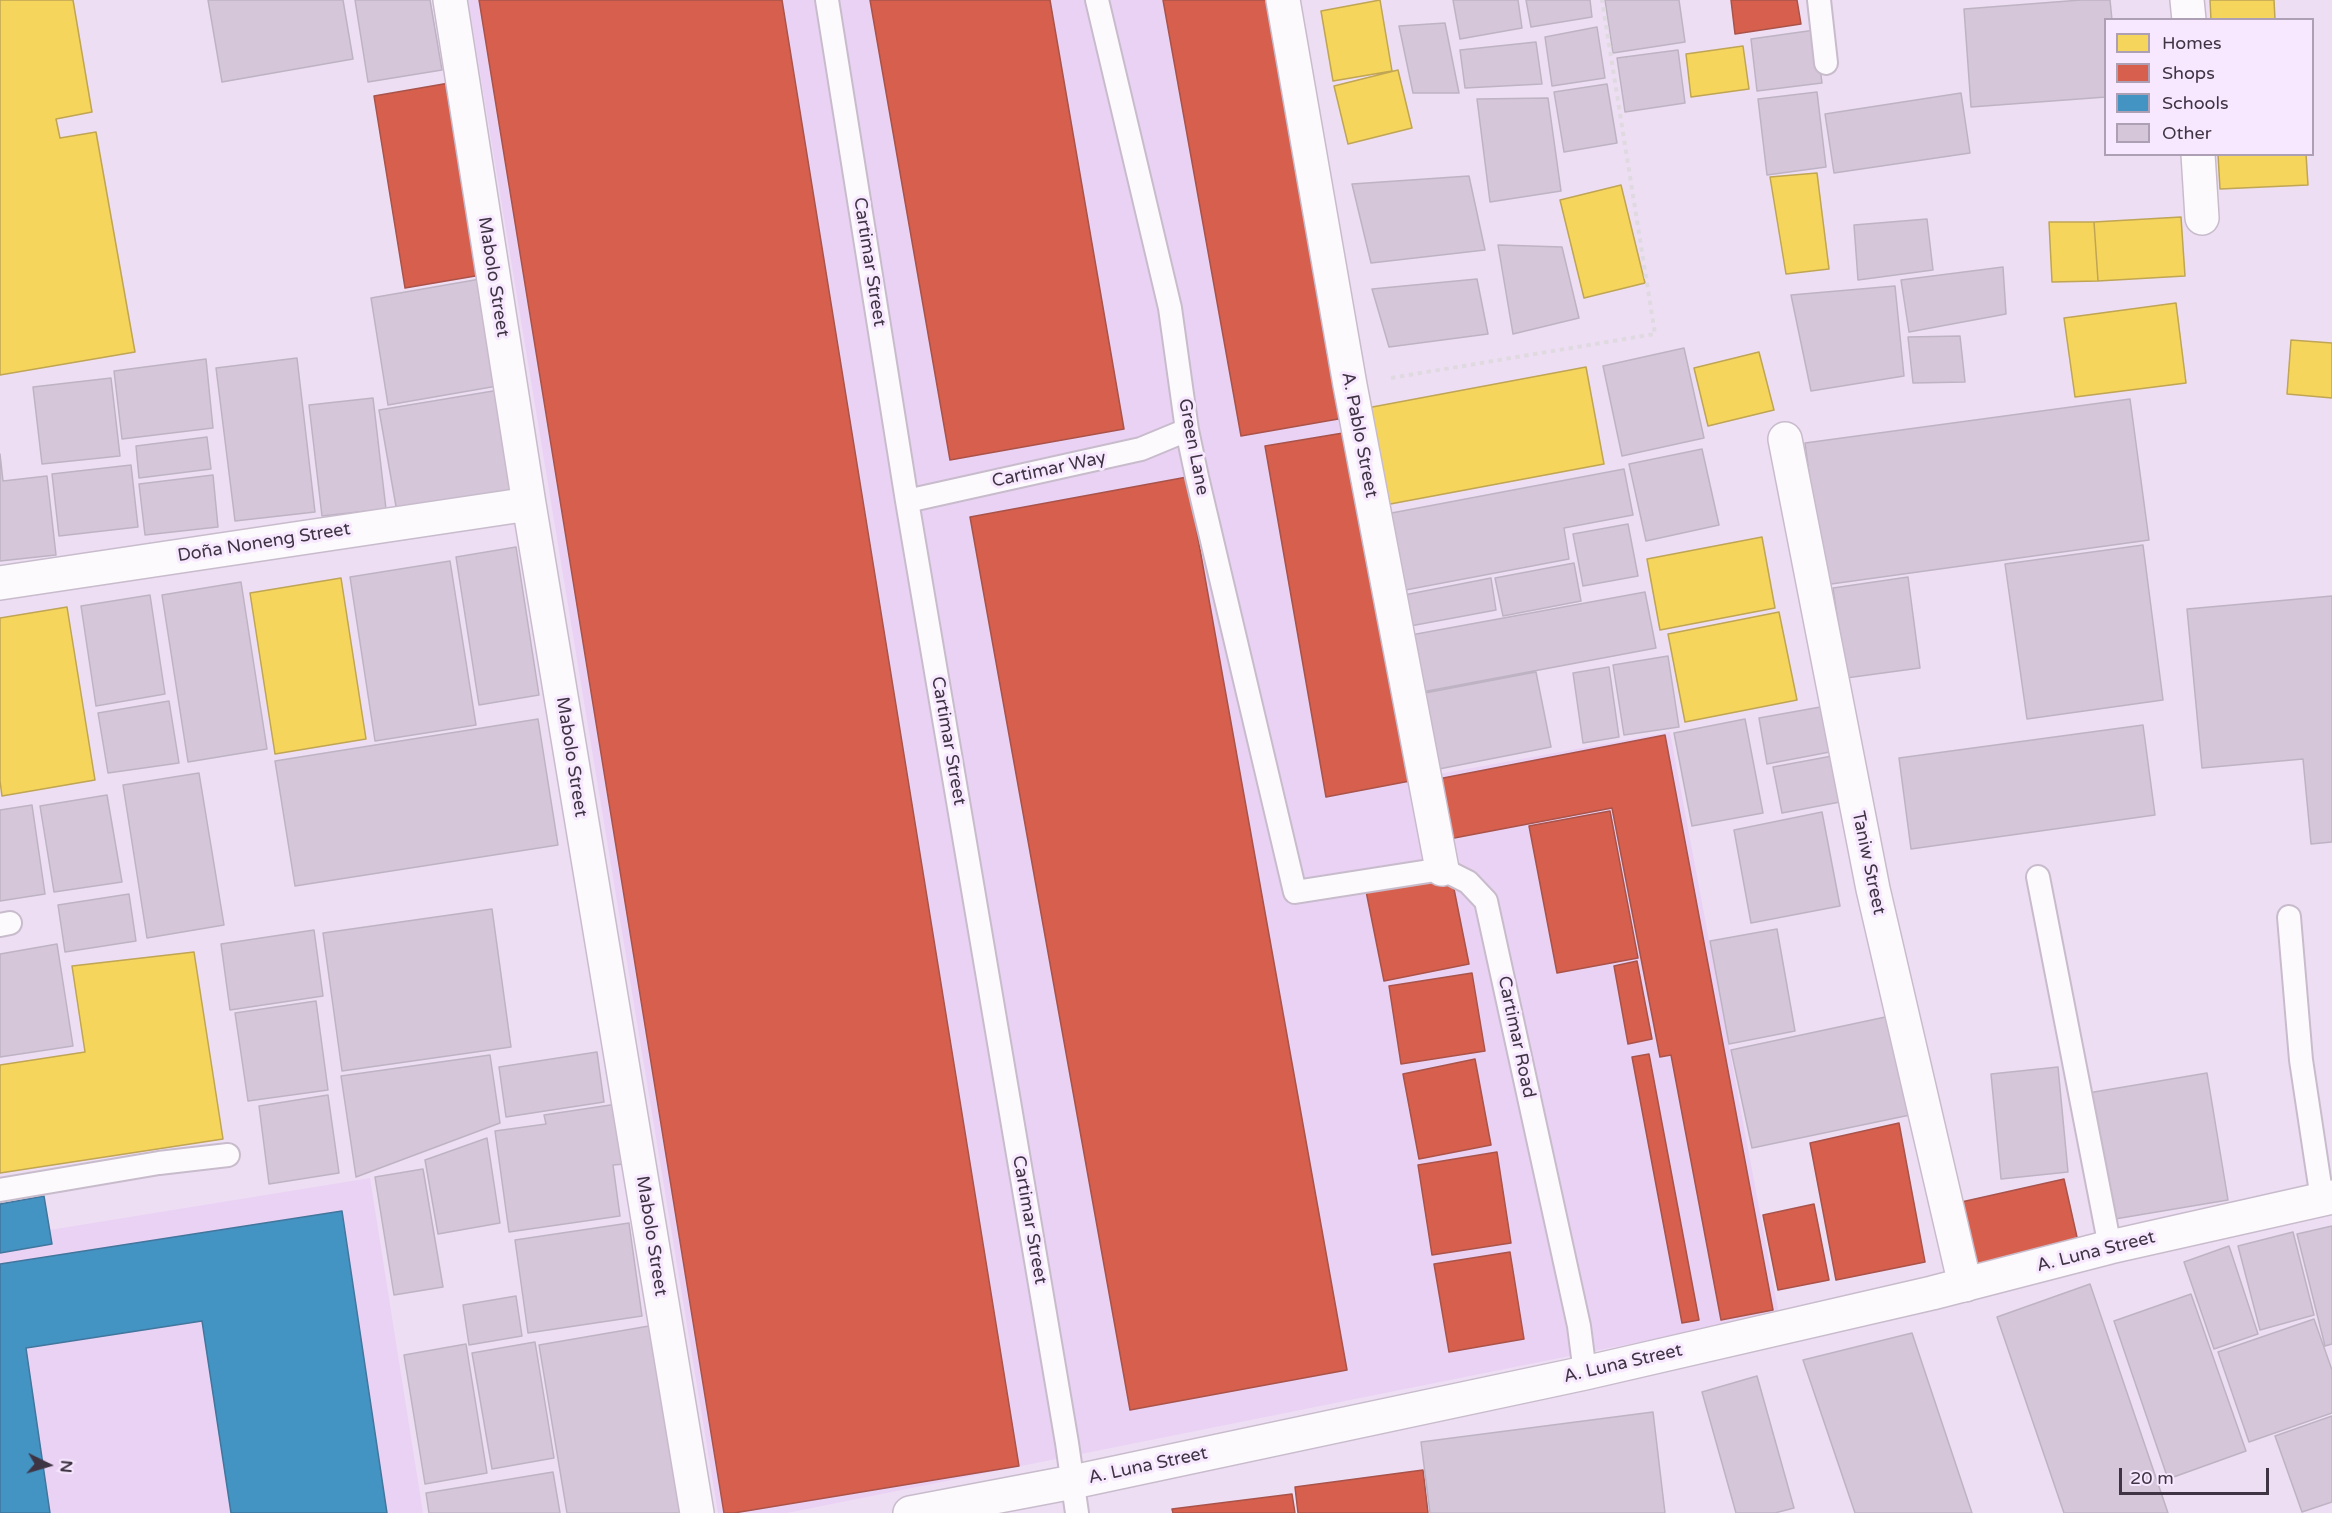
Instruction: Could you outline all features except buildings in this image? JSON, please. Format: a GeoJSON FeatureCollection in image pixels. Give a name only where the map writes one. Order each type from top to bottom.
{"type":"FeatureCollection","features":[{"type":"Feature","properties":{"kind":"street","name":"Mabolo Street"},"geometry":{"type":"LineString","coordinates":[[450,0],[529,504],[697,1513]]}},
{"type":"Feature","properties":{"kind":"street","name":"A. Pablo Street"},"geometry":{"type":"LineString","coordinates":[[1283,0],[1350,385],[1442,869]]}},
{"type":"Feature","properties":{"kind":"street"},"geometry":{"type":"LineString","coordinates":[[2187,0],[2189,18]]}},
{"type":"Feature","properties":{"kind":"street"},"geometry":{"type":"LineString","coordinates":[[2198,156],[2202,218]]}},
{"type":"Feature","properties":{"kind":"street","name":"Taniw Street"},"geometry":{"type":"LineString","coordinates":[[1785,439],[1873,889],[1965,1285]]}},
{"type":"Feature","properties":{"kind":"street","name":"Doña Noneng Street"},"geometry":{"type":"LineString","coordinates":[[0,583],[529,504]]}},
{"type":"Feature","properties":{"kind":"street","name":"A. Luna Street"},"geometry":{"type":"LineString","coordinates":[[910,1513],[1075,1497],[1585,1373],[1965,1285],[2110,1247],[2327,1198]]}},
{"type":"Feature","properties":{"kind":"lane","name":"Cartimar Street"},"geometry":{"type":"LineString","coordinates":[[827,0],[907,501],[1075,1497]]}},
{"type":"Feature","properties":{"kind":"lane","name":"Green Lane"},"geometry":{"type":"LineString","coordinates":[[1097,0],[1170,308],[1187,430],[1295,892],[1442,869]]}},
{"type":"Feature","properties":{"kind":"lane"},"geometry":{"type":"LineString","coordinates":[[1818,0],[1826,63]]}},
{"type":"Feature","properties":{"kind":"lane","name":"Cartimar Way"},"geometry":{"type":"LineString","coordinates":[[907,501],[1142,449],[1187,430]]}},
{"type":"Feature","properties":{"kind":"lane","name":"Cartimar Road"},"geometry":{"type":"LineString","coordinates":[[1442,869],[1468,882],[1486,901],[1579,1326],[1585,1373]]}},
{"type":"Feature","properties":{"kind":"lane"},"geometry":{"type":"LineString","coordinates":[[2038,878],[2110,1247]]}},
{"type":"Feature","properties":{"kind":"lane"},"geometry":{"type":"LineString","coordinates":[[2289,917],[2301,1060],[2327,1198]]}},
{"type":"Feature","properties":{"kind":"lane"},"geometry":{"type":"LineString","coordinates":[[0,1190],[159,1163],[228,1155]]}},
{"type":"Feature","properties":{"kind":"path"},"geometry":{"type":"LineString","coordinates":[[1350,385],[1655,334],[1602,0]]}},
{"type":"Feature","properties":{"kind":"shaded area"},"geometry":{"type":"Polygon","coordinates":[[[468,0],[1271,0],[1417,778],[1670,732],[1779,1314],[787,1513],[718,1513],[468,0]]]}},
{"type":"Feature","properties":{"kind":"shaded area"},"geometry":{"type":"Polygon","coordinates":[[[370,1178],[423,1513],[0,1513],[0,1238],[370,1178]]]}}]}
